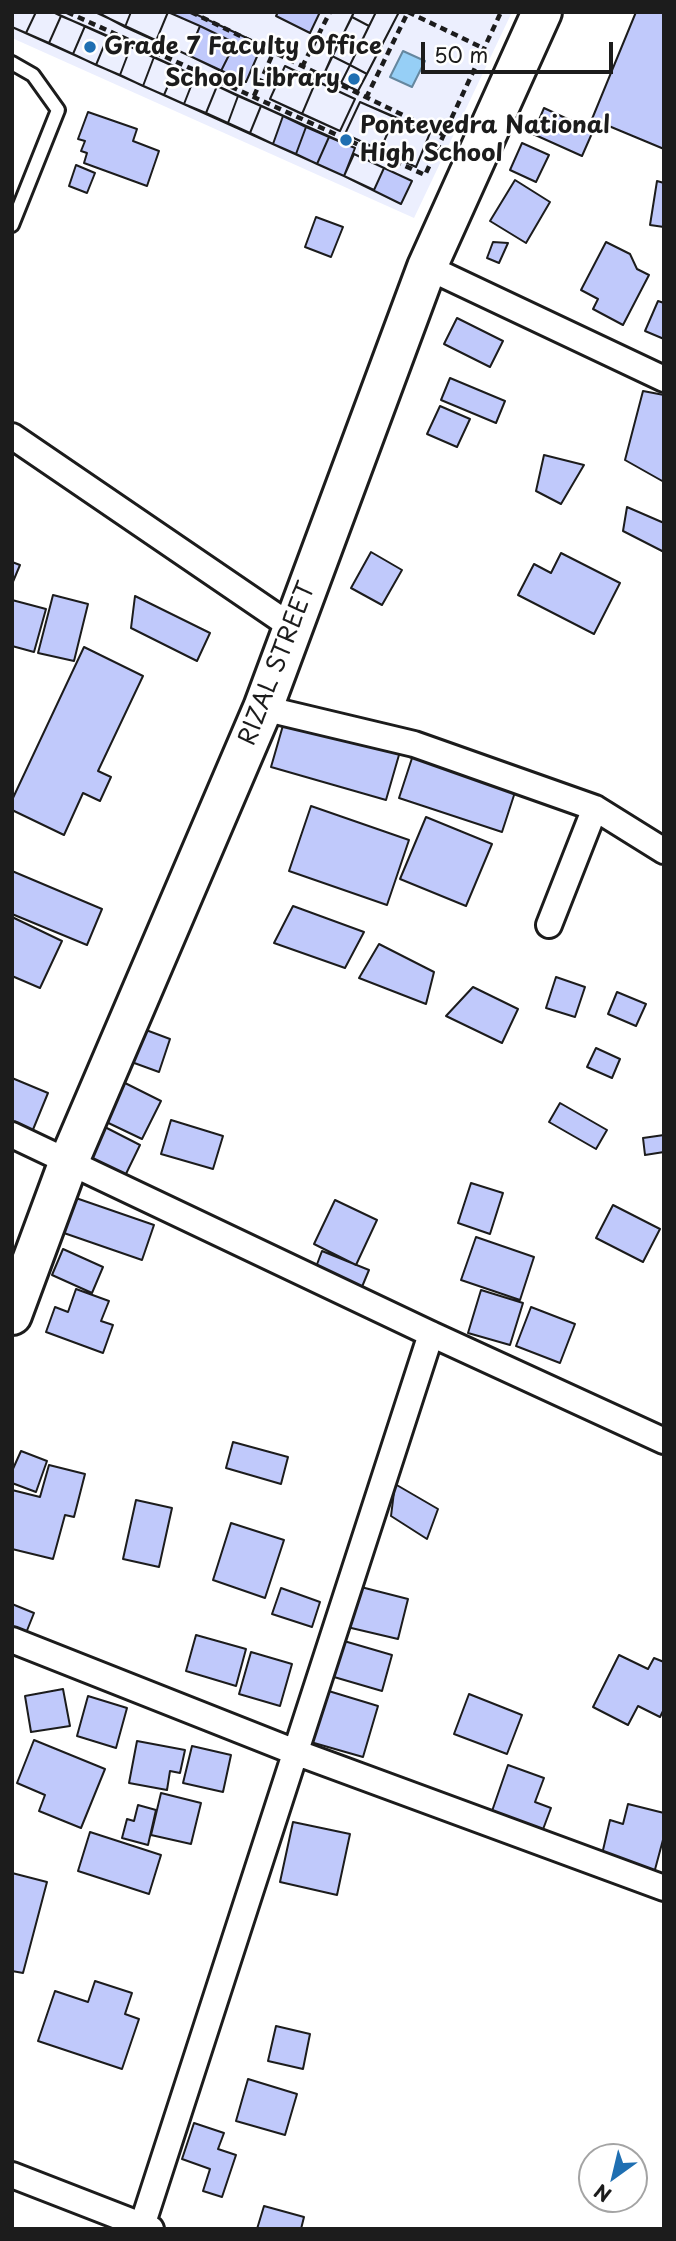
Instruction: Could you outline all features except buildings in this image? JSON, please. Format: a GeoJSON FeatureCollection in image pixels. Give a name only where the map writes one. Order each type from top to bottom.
{"type":"FeatureCollection","features":[{"type":"Feature","properties":{"kind":"highway","name":"RIZAL STREET"},"geometry":{"type":"LineString","coordinates":[[12,1315],[69,1161],[263,708],[428,267],[542,12]]}},
{"type":"Feature","properties":{"kind":"street"},"geometry":{"type":"LineString","coordinates":[[428,267],[664,379]]}},
{"type":"Feature","properties":{"kind":"street"},"geometry":{"type":"LineString","coordinates":[[12,436],[292,627]]}},
{"type":"Feature","properties":{"kind":"street"},"geometry":{"type":"LineString","coordinates":[[263,708],[414,744],[595,808],[664,851]]}},
{"type":"Feature","properties":{"kind":"street"},"geometry":{"type":"LineString","coordinates":[[549,925],[595,808]]}},
{"type":"Feature","properties":{"kind":"street"},"geometry":{"type":"LineString","coordinates":[[12,1135],[431,1334],[664,1441]]}},
{"type":"Feature","properties":{"kind":"street"},"geometry":{"type":"LineString","coordinates":[[12,2175],[145,2228],[431,1334]]}},
{"type":"Feature","properties":{"kind":"street"},"geometry":{"type":"LineString","coordinates":[[12,1640],[296,1752],[664,1888]]}},
{"type":"Feature","properties":{"kind":"lane"},"geometry":{"type":"LineString","coordinates":[[12,63],[33,75],[58,110],[13,221]]}},
{"type":"Feature","properties":{"kind":"path"},"geometry":{"type":"LineString","coordinates":[[67,12],[425,175],[500,12]]}},
{"type":"Feature","properties":{"kind":"path"},"geometry":{"type":"LineString","coordinates":[[191,12],[444,135]]}},
{"type":"Feature","properties":{"kind":"path"},"geometry":{"type":"LineString","coordinates":[[302,67],[330,12]]}},
{"type":"Feature","properties":{"kind":"path"},"geometry":{"type":"LineString","coordinates":[[366,98],[408,12],[492,52]]}},
{"type":"Feature","properties":{"kind":"path"},"geometry":{"type":"LineString","coordinates":[[254,96],[274,51]]}},
{"type":"Feature","properties":{"kind":"shaded area","name":"Pontevedra National High School"},"geometry":{"type":"Polygon","coordinates":[[[12,12],[512,12],[414,218],[12,38],[12,12]]]}},
{"type":"Feature","properties":{"kind":"water"},"geometry":{"type":"Polygon","coordinates":[[[403,51],[425,61],[412,87],[390,77],[403,51]]]}},
{"type":"Feature","properties":{"kind":"place","name":"Grade 7 Faculty Office"},"geometry":{"type":"Point","coordinates":[90,47]}},
{"type":"Feature","properties":{"kind":"place","name":"School Library"},"geometry":{"type":"Point","coordinates":[354,79]}},
{"type":"Feature","properties":{"kind":"place","name":"Pontevedra National High School"},"geometry":{"type":"Point","coordinates":[346,140]}}]}
